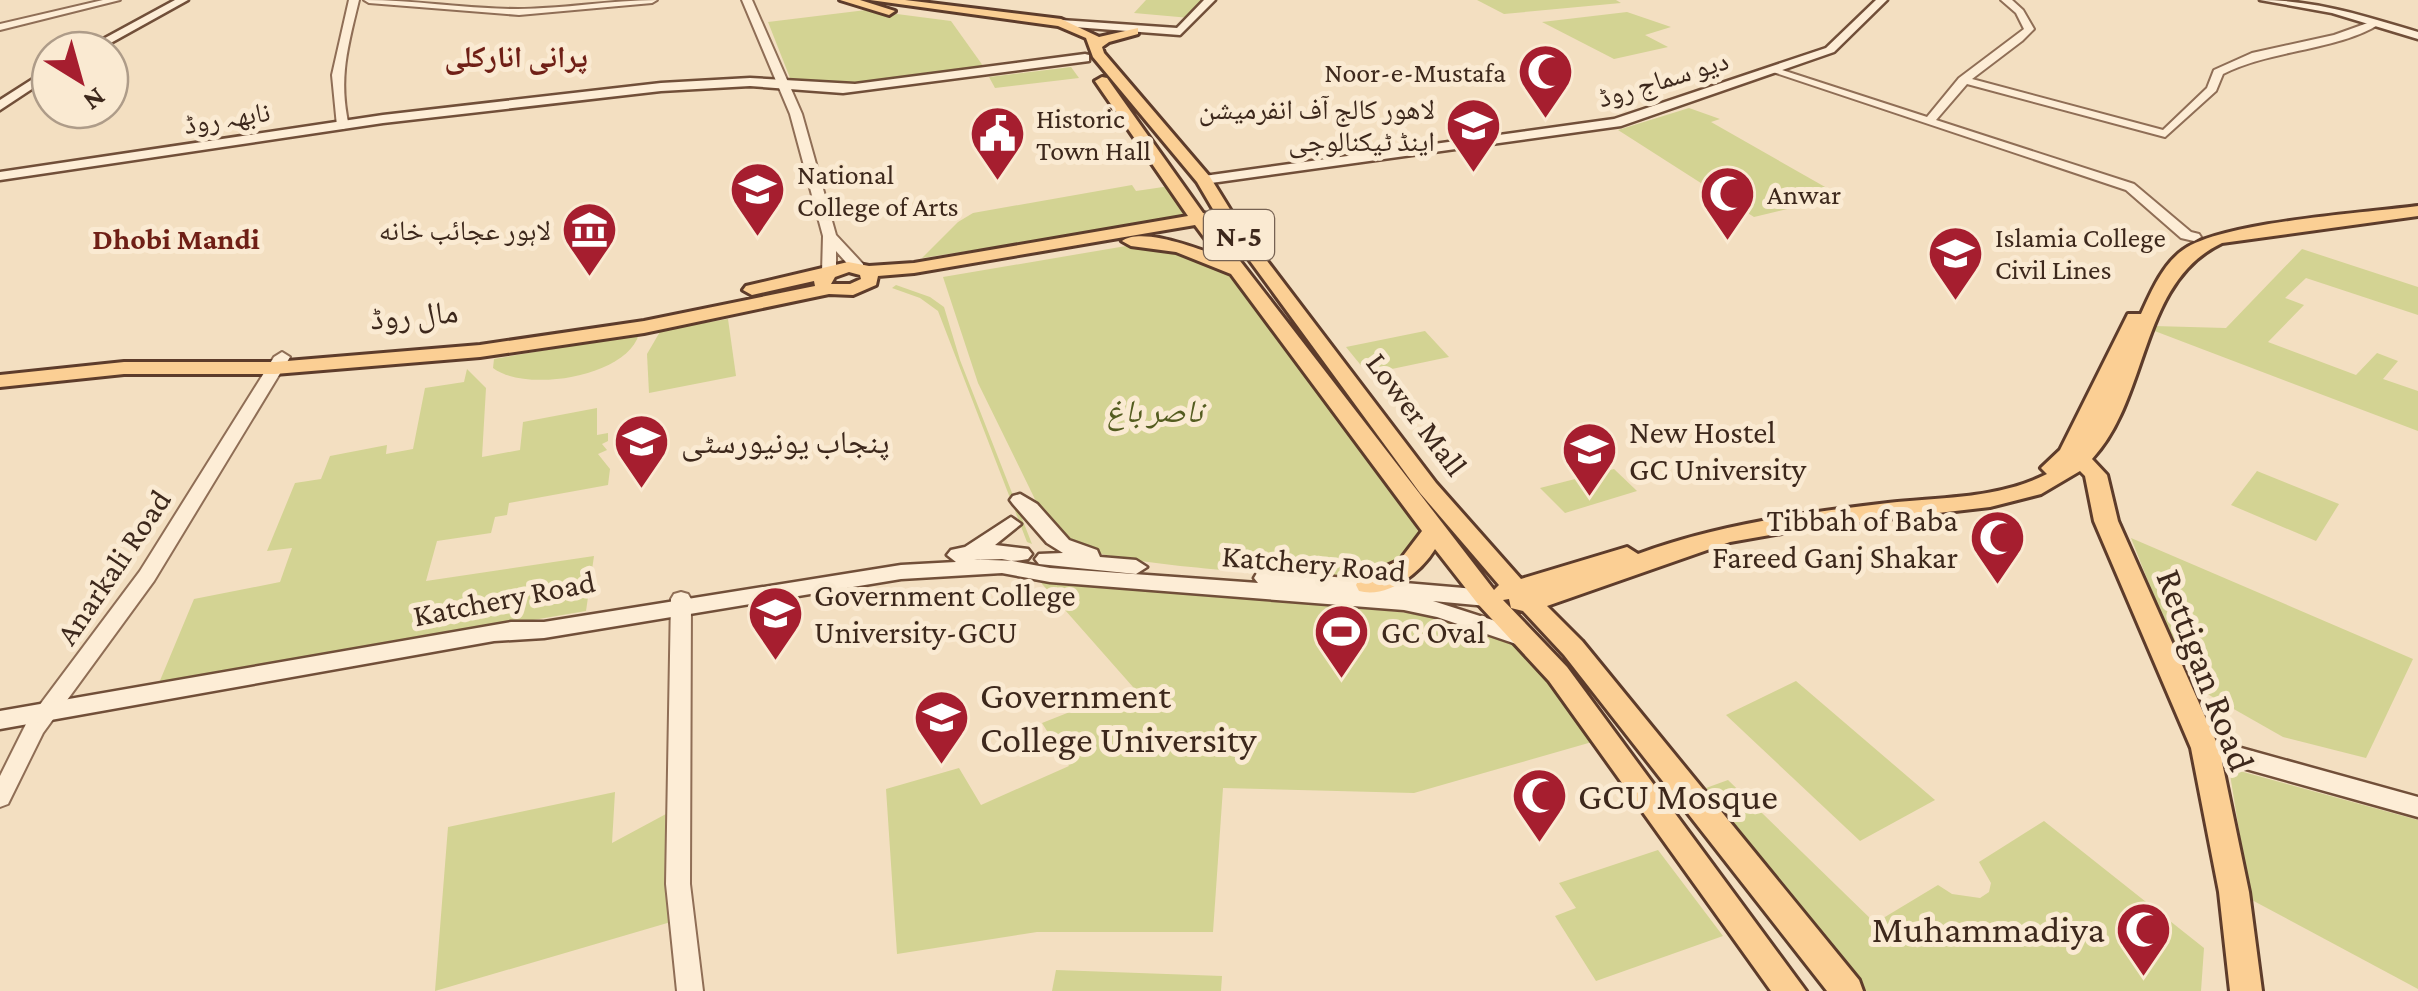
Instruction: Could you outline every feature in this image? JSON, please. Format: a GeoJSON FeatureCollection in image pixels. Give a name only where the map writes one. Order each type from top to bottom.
{"type":"FeatureCollection","features":[{"type":"Feature","properties":{"kind":"main road"},"geometry":{"type":"LineString","coordinates":[[127,30],[182,0]]}},
{"type":"Feature","properties":{"kind":"main road","name":"Lower Mall"},"geometry":{"type":"LineString","coordinates":[[846,0],[908,14],[1054,27]]}},
{"type":"Feature","properties":{"kind":"main road","name":"Lower Mall"},"geometry":{"type":"LineString","coordinates":[[876,0],[1054,27],[1086,46],[1204,180],[1373,416],[1478,549],[1572,648],[1847,991]]}},
{"type":"Feature","properties":{"kind":"main road"},"geometry":{"type":"LineString","coordinates":[[1054,27],[1184,31],[1210,0]]}},
{"type":"Feature","properties":{"kind":"main road","name":"دیو سماج روڈ"},"geometry":{"type":"LineString","coordinates":[[1204,180],[1616,124],[1830,50],[1882,0]]}},
{"type":"Feature","properties":{"kind":"main road"},"geometry":{"type":"LineString","coordinates":[[2265,0],[2322,8],[2418,36]]}},
{"type":"Feature","properties":{"kind":"main road"},"geometry":{"type":"LineString","coordinates":[[1086,46],[1134,31]]}},
{"type":"Feature","properties":{"kind":"main road","name":"نابھہ روڈ"},"geometry":{"type":"LineString","coordinates":[[462,111],[708,86],[784,90],[853,87],[1086,46]]}},
{"type":"Feature","properties":{"kind":"main road","name":"Lower Mall"},"geometry":{"type":"LineString","coordinates":[[1086,46],[1168,178],[1202,224],[1487,598],[1558,674],[1790,991]]}},
{"type":"Feature","properties":{"kind":"main road"},"geometry":{"type":"LineString","coordinates":[[719,82],[765,68]]}},
{"type":"Feature","properties":{"kind":"main road","name":"نابھہ روڈ"},"geometry":{"type":"LineString","coordinates":[[0,176],[343,126],[719,82],[784,90],[853,87]]}},
{"type":"Feature","properties":{"kind":"main road"},"geometry":{"type":"LineString","coordinates":[[0,106],[30,86]]}},
{"type":"Feature","properties":{"kind":"main road"},"geometry":{"type":"LineString","coordinates":[[1133,236],[1162,210],[1168,196],[1168,178]]}},
{"type":"Feature","properties":{"kind":"main road"},"geometry":{"type":"LineString","coordinates":[[1522,596],[1567,574],[1752,516],[1993,488],[2041,474],[2073,458],[2108,367],[2172,257],[2194,237],[2271,222],[2418,203]]}},
{"type":"Feature","properties":{"kind":"main road"},"geometry":{"type":"LineString","coordinates":[[1487,598],[1522,596],[1727,534],[2012,495],[2047,483],[2096,439],[2142,333],[2184,258],[2218,238],[2418,210]]}},
{"type":"Feature","properties":{"kind":"main road"},"geometry":{"type":"LineString","coordinates":[[866,272],[910,278],[1229,219]]}},
{"type":"Feature","properties":{"kind":"main road"},"geometry":{"type":"LineString","coordinates":[[1133,236],[1179,247],[1244,275]]}},
{"type":"Feature","properties":{"kind":"main road","name":"مال روڈ"},"geometry":{"type":"LineString","coordinates":[[0,381],[124,368],[279,363],[540,343],[644,327],[829,278],[859,288],[866,272]]}},
{"type":"Feature","properties":{"kind":"main road","name":"مال روڈ"},"geometry":{"type":"LineString","coordinates":[[0,370],[124,357],[279,363]]}},
{"type":"Feature","properties":{"kind":"main road","name":"Rettigan Road"},"geometry":{"type":"LineString","coordinates":[[2073,458],[2096,475],[2106,520],[2205,748],[2234,892],[2246,991]]}},
{"type":"Feature","properties":{"kind":"main road"},"geometry":{"type":"LineString","coordinates":[[1020,500],[1032,509],[1042,530],[1061,545],[1144,568]]}},
{"type":"Feature","properties":{"kind":"main road"},"geometry":{"type":"LineString","coordinates":[[959,555],[992,540],[1011,524]]}},
{"type":"Feature","properties":{"kind":"main road"},"geometry":{"type":"LineString","coordinates":[[1368,585],[1395,576],[1410,565],[1434,530]]}},
{"type":"Feature","properties":{"kind":"main road"},"geometry":{"type":"LineString","coordinates":[[1478,549],[1511,565],[1567,574]]}},
{"type":"Feature","properties":{"kind":"main road","name":"Katchery Road"},"geometry":{"type":"LineString","coordinates":[[0,720],[1001,550],[1050,575],[1404,602],[1441,610],[1524,639]]}},
{"type":"Feature","properties":{"kind":"main road"},"geometry":{"type":"LineString","coordinates":[[682,604],[887,574],[1030,562]]}},
{"type":"Feature","properties":{"kind":"main road","name":"Katchery Road"},"geometry":{"type":"LineString","coordinates":[[1030,562],[1368,585],[1487,598]]}},
{"type":"Feature","properties":{"kind":"main road"},"geometry":{"type":"LineString","coordinates":[[2205,748],[2418,807]]}},
{"type":"Feature","properties":{"kind":"street"},"geometry":{"type":"LineString","coordinates":[[0,27],[115,0]]}},
{"type":"Feature","properties":{"kind":"street"},"geometry":{"type":"LineString","coordinates":[[343,126],[336,71],[354,0]]}},
{"type":"Feature","properties":{"kind":"street"},"geometry":{"type":"LineString","coordinates":[[369,0],[520,12],[652,0]]}},
{"type":"Feature","properties":{"kind":"street"},"geometry":{"type":"LineString","coordinates":[[738,0],[765,68],[784,90]]}},
{"type":"Feature","properties":{"kind":"street"},"geometry":{"type":"LineString","coordinates":[[747,0],[784,90],[830,236],[829,278]]}},
{"type":"Feature","properties":{"kind":"street"},"geometry":{"type":"LineString","coordinates":[[1931,119],[1963,80],[2017,44],[2030,29],[2020,12],[2006,0]]}},
{"type":"Feature","properties":{"kind":"street"},"geometry":{"type":"LineString","coordinates":[[1963,80],[2165,134],[2212,89],[2218,72],[2238,60],[2351,33],[2376,22]]}},
{"type":"Feature","properties":{"kind":"street"},"geometry":{"type":"LineString","coordinates":[[1775,71],[2130,187],[2186,235],[2194,237]]}},
{"type":"Feature","properties":{"kind":"street"},"geometry":{"type":"LineString","coordinates":[[830,236],[866,272]]}},
{"type":"Feature","properties":{"kind":"street","name":"Anarkali Road"},"geometry":{"type":"LineString","coordinates":[[0,798],[35,728],[147,576],[279,363]]}},
{"type":"Feature","properties":{"kind":"street"},"geometry":{"type":"LineString","coordinates":[[682,604],[678,884],[690,991]]}},
{"type":"Feature","properties":{"kind":"green space"},"geometry":{"type":"Polygon","coordinates":[[[1146,0],[1206,0],[1190,18],[1134,13],[1146,0]]]}},
{"type":"Feature","properties":{"kind":"green space"},"geometry":{"type":"Polygon","coordinates":[[[1477,0],[1616,0],[1621,3],[1504,14],[1477,0]]]}},
{"type":"Feature","properties":{"kind":"green space"},"geometry":{"type":"Polygon","coordinates":[[[866,10],[951,21],[986,70],[855,84],[792,83],[768,22],[866,10]]]}},
{"type":"Feature","properties":{"kind":"green space"},"geometry":{"type":"Polygon","coordinates":[[[1627,12],[1671,27],[1645,35],[1668,47],[1614,59],[1542,22],[1627,12]]]}},
{"type":"Feature","properties":{"kind":"green space"},"geometry":{"type":"Polygon","coordinates":[[[1071,67],[1079,78],[995,88],[989,77],[1071,67]]]}},
{"type":"Feature","properties":{"kind":"green space"},"geometry":{"type":"Polygon","coordinates":[[[1689,108],[1720,119],[1711,122],[1841,196],[1754,217],[1618,130],[1689,108]]]}},
{"type":"Feature","properties":{"kind":"green space"},"geometry":{"type":"Polygon","coordinates":[[[1132,185],[1136,191],[1170,186],[1188,218],[922,258],[958,222],[973,213],[1132,185]]]}},
{"type":"Feature","properties":{"kind":"green space","name":"ناصر باغ"},"geometry":{"type":"Polygon","coordinates":[[[1132,245],[1163,246],[1232,271],[1402,504],[1419,533],[1417,547],[1376,580],[1157,563],[1076,547],[1053,536],[978,383],[943,277],[1132,245]]]}},
{"type":"Feature","properties":{"kind":"green space"},"geometry":{"type":"Polygon","coordinates":[[[2302,249],[2418,287],[2418,315],[2306,278],[2285,298],[2304,305],[2268,342],[2356,375],[2377,353],[2398,361],[2383,379],[2418,391],[2418,431],[2152,330],[2154,326],[2226,328],[2302,249]]]}},
{"type":"Feature","properties":{"kind":"green space"},"geometry":{"type":"Polygon","coordinates":[[[896,285],[930,297],[944,307],[960,360],[1032,544],[1027,542],[938,311],[920,298],[892,288],[896,285]]]}},
{"type":"Feature","properties":{"kind":"green space"},"geometry":{"type":"Polygon","coordinates":[[[728,319],[736,376],[649,393],[647,354],[661,330],[728,319]]]}},
{"type":"Feature","properties":{"kind":"green space"},"geometry":{"type":"Polygon","coordinates":[[[1425,331],[1449,357],[1368,374],[1346,347],[1425,331]]]}},
{"type":"Feature","properties":{"kind":"green space"},"geometry":{"type":"Polygon","coordinates":[[[639,334],[631,349],[616,361],[574,376],[528,379],[493,368],[494,359],[639,334]]]}},
{"type":"Feature","properties":{"kind":"green space"},"geometry":{"type":"Polygon","coordinates":[[[467,369],[486,388],[482,457],[520,450],[523,422],[597,408],[597,435],[608,433],[608,441],[602,444],[607,450],[598,454],[610,469],[608,485],[509,503],[507,515],[495,517],[491,533],[437,541],[426,581],[594,556],[586,611],[159,683],[194,599],[280,582],[292,548],[267,551],[295,483],[321,479],[330,456],[387,445],[386,454],[413,449],[425,388],[464,382],[467,369]]]}},
{"type":"Feature","properties":{"kind":"green space"},"geometry":{"type":"Polygon","coordinates":[[[1614,469],[1637,491],[1565,513],[1540,488],[1614,469]]]}},
{"type":"Feature","properties":{"kind":"green space"},"geometry":{"type":"Polygon","coordinates":[[[2257,471],[2339,504],[2316,541],[2231,505],[2257,471]]]}},
{"type":"Feature","properties":{"kind":"green space"},"geometry":{"type":"Polygon","coordinates":[[[2131,538],[2413,659],[2366,758],[2283,737],[2188,683],[2131,538]]]}},
{"type":"Feature","properties":{"kind":"green space"},"geometry":{"type":"Polygon","coordinates":[[[1035,576],[1439,616],[1517,641],[1599,740],[1414,793],[1223,788],[1213,932],[1037,932],[897,954],[886,789],[959,768],[981,805],[1069,766],[1042,723],[1133,687],[1035,576]]]}},
{"type":"Feature","properties":{"kind":"green space"},"geometry":{"type":"Polygon","coordinates":[[[1796,681],[1935,800],[1860,841],[1726,715],[1796,681]]]}},
{"type":"Feature","properties":{"kind":"green space"},"geometry":{"type":"Polygon","coordinates":[[[2229,768],[2418,820],[2418,989],[2250,899],[2229,768]]]}},
{"type":"Feature","properties":{"kind":"green space"},"geometry":{"type":"Polygon","coordinates":[[[1728,780],[1875,923],[1938,885],[1952,894],[1980,898],[1989,892],[1991,883],[1979,862],[2044,821],[2204,948],[2201,991],[1862,991],[1706,788],[1728,780]]]}},
{"type":"Feature","properties":{"kind":"green space"},"geometry":{"type":"Polygon","coordinates":[[[615,792],[612,843],[679,807],[681,919],[435,991],[448,827],[615,792]]]}},
{"type":"Feature","properties":{"kind":"green space"},"geometry":{"type":"Polygon","coordinates":[[[1658,850],[1723,936],[1596,981],[1555,916],[1576,908],[1559,883],[1658,850]]]}},
{"type":"Feature","properties":{"kind":"green space"},"geometry":{"type":"Polygon","coordinates":[[[1056,970],[1222,976],[1221,991],[1052,991],[1056,970]]]}},
{"type":"Feature","properties":{"kind":"place","name":"Noor-e-Mustafa"},"geometry":{"type":"Point","coordinates":[1545,121]}},
{"type":"Feature","properties":{"kind":"place","name":"لاھور کالج آف انفرمیشن اینڈ ٹیکنالوجی"},"geometry":{"type":"Point","coordinates":[1474,174]}},
{"type":"Feature","properties":{"kind":"place","name":"Historic Town Hall"},"geometry":{"type":"Point","coordinates":[997,183]}},
{"type":"Feature","properties":{"kind":"place","name":"National College of Arts"},"geometry":{"type":"Point","coordinates":[758,239]}},
{"type":"Feature","properties":{"kind":"place","name":"Anwar"},"geometry":{"type":"Point","coordinates":[1728,243]}},
{"type":"Feature","properties":{"kind":"place","name":"لاہور عجائب خانه"},"geometry":{"type":"Point","coordinates":[590,279]}},
{"type":"Feature","properties":{"kind":"place","name":"Islamia College Civil Lines"},"geometry":{"type":"Point","coordinates":[1956,302]}},
{"type":"Feature","properties":{"kind":"place","name":"پنجاب یونیورسٹی"},"geometry":{"type":"Point","coordinates":[642,491]}},
{"type":"Feature","properties":{"kind":"place","name":"New Hostel GC University"},"geometry":{"type":"Point","coordinates":[1590,499]}},
{"type":"Feature","properties":{"kind":"place","name":"Tibbah of Baba Fareed Ganj Shakar"},"geometry":{"type":"Point","coordinates":[1997,587]}},
{"type":"Feature","properties":{"kind":"place","name":"Government College University-GCU"},"geometry":{"type":"Point","coordinates":[775,662]}},
{"type":"Feature","properties":{"kind":"place","name":"GC Oval"},"geometry":{"type":"Point","coordinates":[1342,681]}},
{"type":"Feature","properties":{"kind":"place","name":"Government College University"},"geometry":{"type":"Point","coordinates":[941,766]}},
{"type":"Feature","properties":{"kind":"place","name":"GCU Mosque"},"geometry":{"type":"Point","coordinates":[1539,845]}},
{"type":"Feature","properties":{"kind":"place","name":"Muhammadiya"},"geometry":{"type":"Point","coordinates":[2144,978]}},
{"type":"Feature","properties":{"kind":"district","name":"پرانی انارکلی"},"geometry":{"type":"Point","coordinates":[516,56]}},
{"type":"Feature","properties":{"kind":"district","name":"Dhobi Mandi"},"geometry":{"type":"Point","coordinates":[176,238]}}]}
